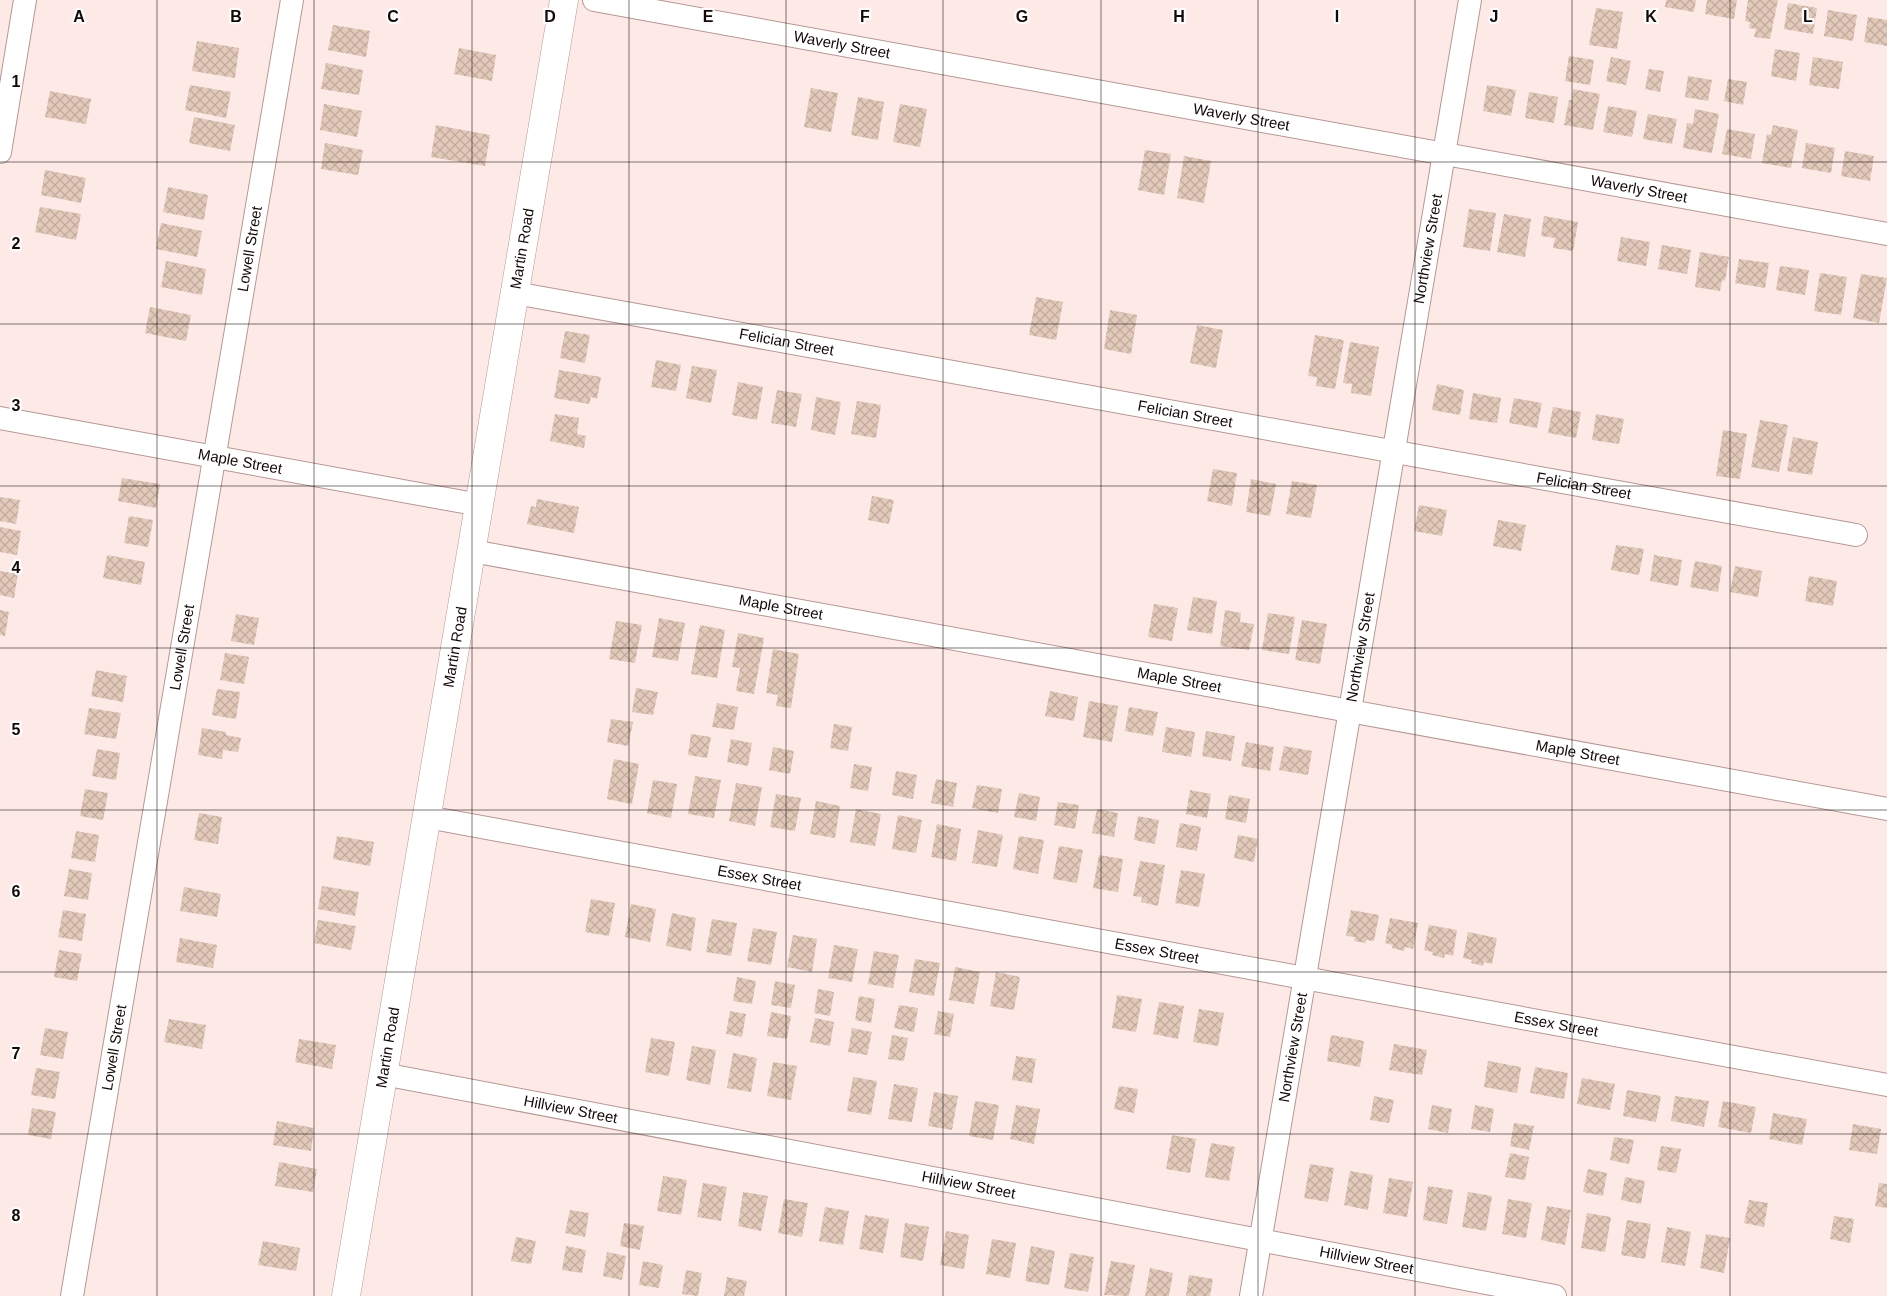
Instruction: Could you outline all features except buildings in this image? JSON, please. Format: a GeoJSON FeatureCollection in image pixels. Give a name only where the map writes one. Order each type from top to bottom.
{"type":"FeatureCollection","features":[{"type":"Feature","properties":{"kind":"street"},"geometry":{"type":"LineString","coordinates":[[0,152],[25,0]]}},
{"type":"Feature","properties":{"kind":"street","name":"Lowell Street"},"geometry":{"type":"LineString","coordinates":[[72,1296],[292,0]]}},
{"type":"Feature","properties":{"kind":"street","name":"Martin Road"},"geometry":{"type":"LineString","coordinates":[[346,1296],[564,0]]}},
{"type":"Feature","properties":{"kind":"street","name":"Waverly Street"},"geometry":{"type":"LineString","coordinates":[[594,0],[1887,234]]}},
{"type":"Feature","properties":{"kind":"street","name":"Northview Street"},"geometry":{"type":"LineString","coordinates":[[1251,1296],[1470,0]]}},
{"type":"Feature","properties":{"kind":"street","name":"Felician Street"},"geometry":{"type":"LineString","coordinates":[[515,293],[1856,535]]}},
{"type":"Feature","properties":{"kind":"street","name":"Maple Street"},"geometry":{"type":"LineString","coordinates":[[0,418],[480,505]]}},
{"type":"Feature","properties":{"kind":"street","name":"Maple Street"},"geometry":{"type":"LineString","coordinates":[[472,550],[1887,809]]}},
{"type":"Feature","properties":{"kind":"street","name":"Essex Street"},"geometry":{"type":"LineString","coordinates":[[427,817],[1887,1085]]}},
{"type":"Feature","properties":{"kind":"street","name":"Hillview Street"},"geometry":{"type":"LineString","coordinates":[[383,1074],[1555,1296]]}}]}
